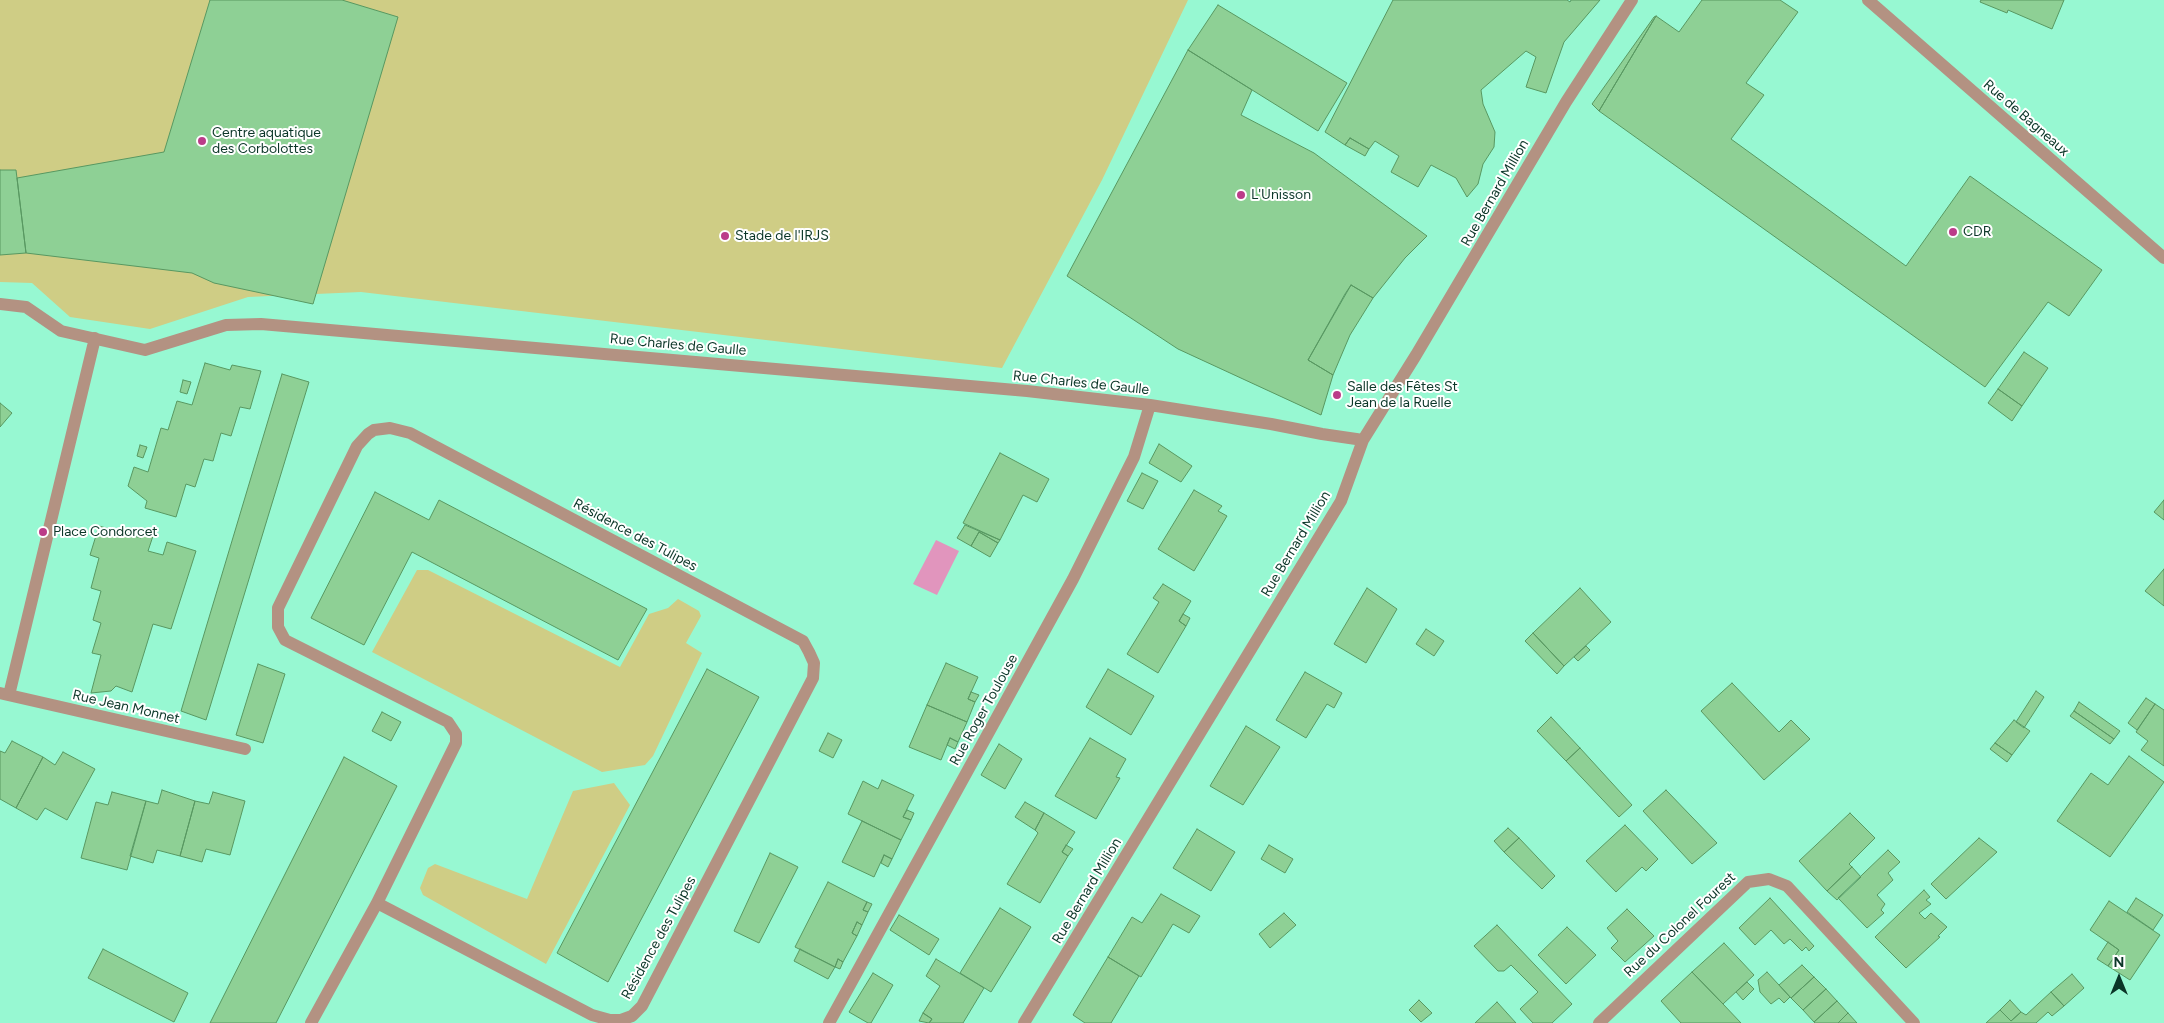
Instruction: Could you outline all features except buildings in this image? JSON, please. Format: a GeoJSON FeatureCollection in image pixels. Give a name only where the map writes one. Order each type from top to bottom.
{"type":"FeatureCollection","features":[{"type":"Feature","properties":{"kind":"street","name":"Rue Bernard Million"},"geometry":{"type":"LineString","coordinates":[[1024,1023],[1340,501],[1363,440],[1412,362],[1566,102],[1632,0]]}},
{"type":"Feature","properties":{"kind":"street","name":"Rue de Bagneaux"},"geometry":{"type":"LineString","coordinates":[[1868,0],[2164,258]]}},
{"type":"Feature","properties":{"kind":"street","name":"Rue Charles de Gaulle"},"geometry":{"type":"LineString","coordinates":[[0,304],[26,307],[61,331],[145,350],[226,325],[261,324],[1018,390],[1150,405],[1363,440]]}},
{"type":"Feature","properties":{"kind":"street"},"geometry":{"type":"LineString","coordinates":[[4,694],[94,338]]}},
{"type":"Feature","properties":{"kind":"street","name":"Rue Roger Toulouse"},"geometry":{"type":"LineString","coordinates":[[829,1023],[1073,580],[1134,457],[1150,405]]}},
{"type":"Feature","properties":{"kind":"street","name":"Résidence des Tulipes"},"geometry":{"type":"LineString","coordinates":[[311,1023],[377,902],[454,751],[456,734],[454,728],[435,714],[285,640],[278,627],[278,608],[357,446],[374,430],[390,428],[410,433],[803,641],[814,663],[814,678],[642,1006],[632,1016],[621,1020],[610,1020],[592,1015],[377,902]]}},
{"type":"Feature","properties":{"kind":"street","name":"Rue Jean Monnet"},"geometry":{"type":"LineString","coordinates":[[4,694],[245,749]]}},
{"type":"Feature","properties":{"kind":"street","name":"Rue du Colonel Fourest"},"geometry":{"type":"LineString","coordinates":[[1599,1023],[1748,882],[1769,879],[1787,886],[1914,1023]]}},
{"type":"Feature","properties":{"kind":"shaded area","name":"Stade de l'IRJS"},"geometry":{"type":"Polygon","coordinates":[[[0,0],[1188,0],[1102,180],[1002,368],[361,292],[248,297],[150,329],[70,317],[32,283],[0,282],[0,0]]]}},
{"type":"Feature","properties":{"kind":"shaded area"},"geometry":{"type":"Polygon","coordinates":[[[936,540],[959,551],[937,595],[913,584],[936,540]]]}},
{"type":"Feature","properties":{"kind":"shaded area"},"geometry":{"type":"Polygon","coordinates":[[[417,570],[428,570],[620,667],[649,614],[668,608],[678,599],[699,611],[701,616],[686,643],[702,653],[653,756],[645,765],[602,772],[372,652],[417,570]]]}},
{"type":"Feature","properties":{"kind":"shaded area"},"geometry":{"type":"Polygon","coordinates":[[[614,783],[630,805],[546,964],[423,895],[420,888],[428,868],[435,864],[527,899],[573,791],[614,783]]]}},
{"type":"Feature","properties":{"kind":"place","name":"Centre aquatique des Corbolottes"},"geometry":{"type":"Point","coordinates":[202,141]}},
{"type":"Feature","properties":{"kind":"place","name":"L'Unisson"},"geometry":{"type":"Point","coordinates":[1241,195]}},
{"type":"Feature","properties":{"kind":"place","name":"CDR"},"geometry":{"type":"Point","coordinates":[1953,232]}},
{"type":"Feature","properties":{"kind":"place","name":"Stade de l'IRJS"},"geometry":{"type":"Point","coordinates":[725,236]}},
{"type":"Feature","properties":{"kind":"place","name":"Salle des Fêtes St Jean de la Ruelle"},"geometry":{"type":"Point","coordinates":[1337,395]}},
{"type":"Feature","properties":{"kind":"place","name":"Place Condorcet"},"geometry":{"type":"Point","coordinates":[43,532]}}]}
